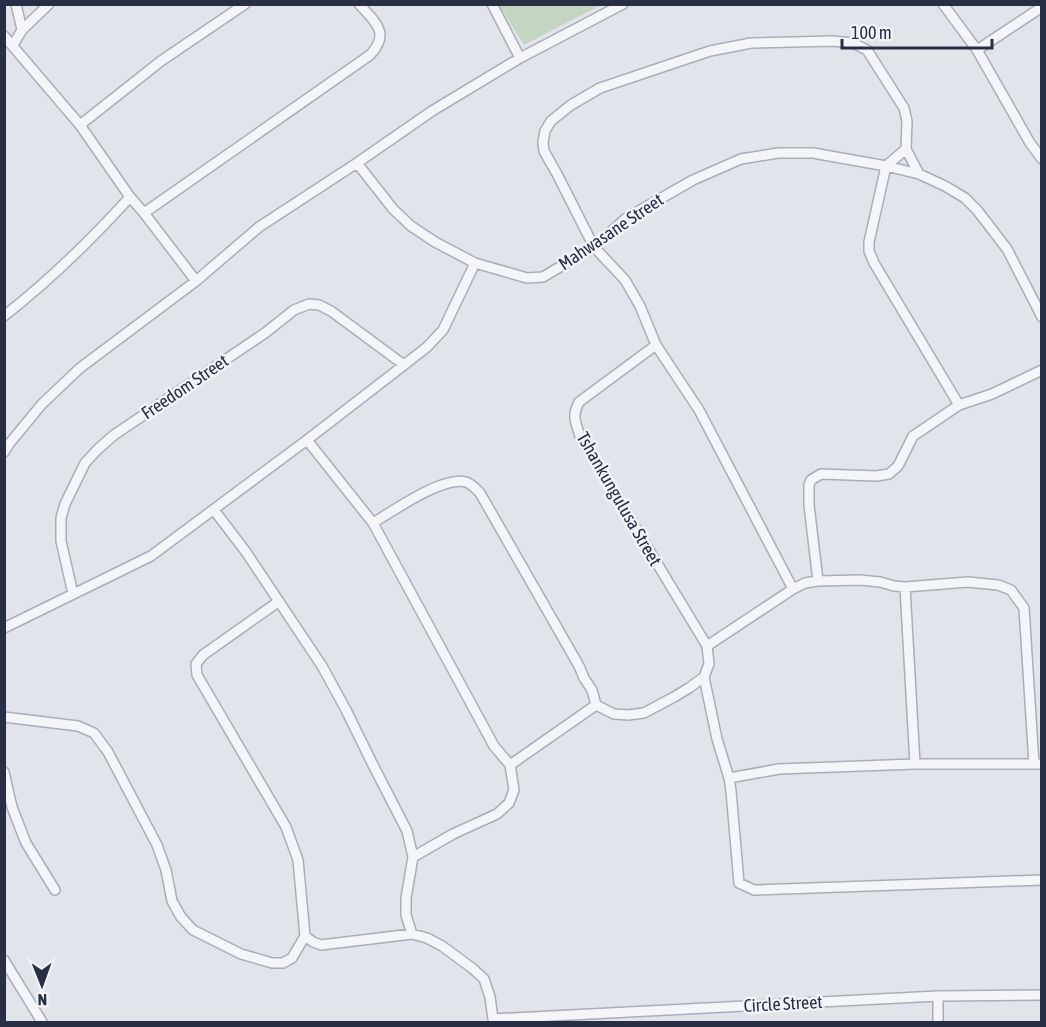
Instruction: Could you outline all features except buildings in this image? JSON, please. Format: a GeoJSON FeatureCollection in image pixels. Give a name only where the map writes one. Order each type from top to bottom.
{"type":"FeatureCollection","features":[{"type":"Feature","properties":{"kind":"street"},"geometry":{"type":"LineString","coordinates":[[16,4],[22,30]]}},
{"type":"Feature","properties":{"kind":"street"},"geometry":{"type":"LineString","coordinates":[[13,45],[22,30],[49,4]]}},
{"type":"Feature","properties":{"kind":"street"},"geometry":{"type":"LineString","coordinates":[[80,125],[161,61],[245,4]]}},
{"type":"Feature","properties":{"kind":"street"},"geometry":{"type":"LineString","coordinates":[[144,213],[370,55],[378,47],[380,37],[378,27],[359,4]]}},
{"type":"Feature","properties":{"kind":"street"},"geometry":{"type":"LineString","coordinates":[[492,4],[520,58]]}},
{"type":"Feature","properties":{"kind":"street"},"geometry":{"type":"LineString","coordinates":[[4,452],[42,404],[80,368],[196,281],[260,227],[432,111],[520,58],[623,4]]}},
{"type":"Feature","properties":{"kind":"street"},"geometry":{"type":"LineString","coordinates":[[943,4],[977,50],[1041,159]]}},
{"type":"Feature","properties":{"kind":"street"},"geometry":{"type":"LineString","coordinates":[[977,50],[1041,7]]}},
{"type":"Feature","properties":{"kind":"street"},"geometry":{"type":"LineString","coordinates":[[4,36],[80,125],[130,197],[196,281]]}},
{"type":"Feature","properties":{"kind":"street"},"geometry":{"type":"LineString","coordinates":[[793,589],[699,410],[656,345],[640,306],[625,280],[594,247],[544,151],[545,131],[551,121],[571,105],[600,88],[710,51],[751,43],[832,41],[853,43],[867,50],[904,108],[907,121],[906,149],[919,174]]}},
{"type":"Feature","properties":{"kind":"street"},"geometry":{"type":"LineString","coordinates":[[906,149],[886,166],[868,251],[959,405]]}},
{"type":"Feature","properties":{"kind":"street","name":"Mahwasane Street"},"geometry":{"type":"LineString","coordinates":[[357,163],[393,209],[411,226],[435,242],[475,263],[527,278],[543,277],[594,247],[625,219],[693,180],[741,159],[778,153],[813,153],[886,166],[919,174],[945,186],[978,210],[1007,249],[1041,317]]}},
{"type":"Feature","properties":{"kind":"street"},"geometry":{"type":"LineString","coordinates":[[4,316],[70,259],[130,197]]}},
{"type":"Feature","properties":{"kind":"street"},"geometry":{"type":"LineString","coordinates":[[4,628],[151,556],[404,365],[427,347],[443,330],[475,263]]}},
{"type":"Feature","properties":{"kind":"street","name":"Freedom Street"},"geometry":{"type":"LineString","coordinates":[[73,594],[61,541],[61,518],[65,504],[85,463],[114,435],[265,333],[294,310],[309,304],[319,305],[331,311],[404,365]]}},
{"type":"Feature","properties":{"kind":"street","name":"Tshankungulusa Street"},"geometry":{"type":"LineString","coordinates":[[656,345],[579,402],[574,411],[575,423],[580,436],[707,646]]}},
{"type":"Feature","properties":{"kind":"street"},"geometry":{"type":"LineString","coordinates":[[818,581],[809,505],[811,480],[821,474],[876,476],[889,474],[898,466],[914,436],[959,405],[992,394],[1041,370]]}},
{"type":"Feature","properties":{"kind":"street"},"geometry":{"type":"LineString","coordinates":[[307,440],[373,523],[494,746],[510,765],[514,790],[509,803],[497,814],[453,834],[413,857]]}},
{"type":"Feature","properties":{"kind":"street"},"geometry":{"type":"LineString","coordinates":[[373,523],[440,485],[466,482],[480,494],[579,666],[596,705],[615,714],[644,713],[704,677]]}},
{"type":"Feature","properties":{"kind":"street"},"geometry":{"type":"LineString","coordinates":[[214,510],[246,552],[322,666],[407,831],[413,857],[406,898],[406,915],[412,934]]}},
{"type":"Feature","properties":{"kind":"street"},"geometry":{"type":"LineString","coordinates":[[729,778],[779,769],[915,764],[1038,764],[1024,608],[1011,590],[998,585],[968,582],[905,587],[860,580],[805,583],[707,646],[709,664],[704,677],[717,739],[729,778],[739,883],[754,890],[1041,880]]}},
{"type":"Feature","properties":{"kind":"street"},"geometry":{"type":"LineString","coordinates":[[905,587],[915,764]]}},
{"type":"Feature","properties":{"kind":"street"},"geometry":{"type":"LineString","coordinates":[[4,717],[78,726],[94,734],[108,752],[157,844],[166,870],[172,902],[181,917],[193,930],[241,954],[272,963],[283,963],[292,958],[305,936],[298,860],[286,827],[197,675],[196,664],[203,655],[278,602]]}},
{"type":"Feature","properties":{"kind":"street"},"geometry":{"type":"LineString","coordinates":[[510,765],[596,705]]}},
{"type":"Feature","properties":{"kind":"street"},"geometry":{"type":"LineString","coordinates":[[4,772],[12,807],[26,843],[55,890]]}},
{"type":"Feature","properties":{"kind":"street"},"geometry":{"type":"LineString","coordinates":[[305,936],[321,945],[412,934],[427,938],[442,946],[484,979],[494,1021]]}},
{"type":"Feature","properties":{"kind":"street"},"geometry":{"type":"LineString","coordinates":[[4,960],[42,1023]]}},
{"type":"Feature","properties":{"kind":"street","name":"Circle Street"},"geometry":{"type":"LineString","coordinates":[[494,1021],[938,996],[1041,995]]}},
{"type":"Feature","properties":{"kind":"street"},"geometry":{"type":"LineString","coordinates":[[938,996],[938,1023]]}},
{"type":"Feature","properties":{"kind":"green space"},"geometry":{"type":"Polygon","coordinates":[[[499,5],[601,5],[524,45],[499,5]]]}}]}
